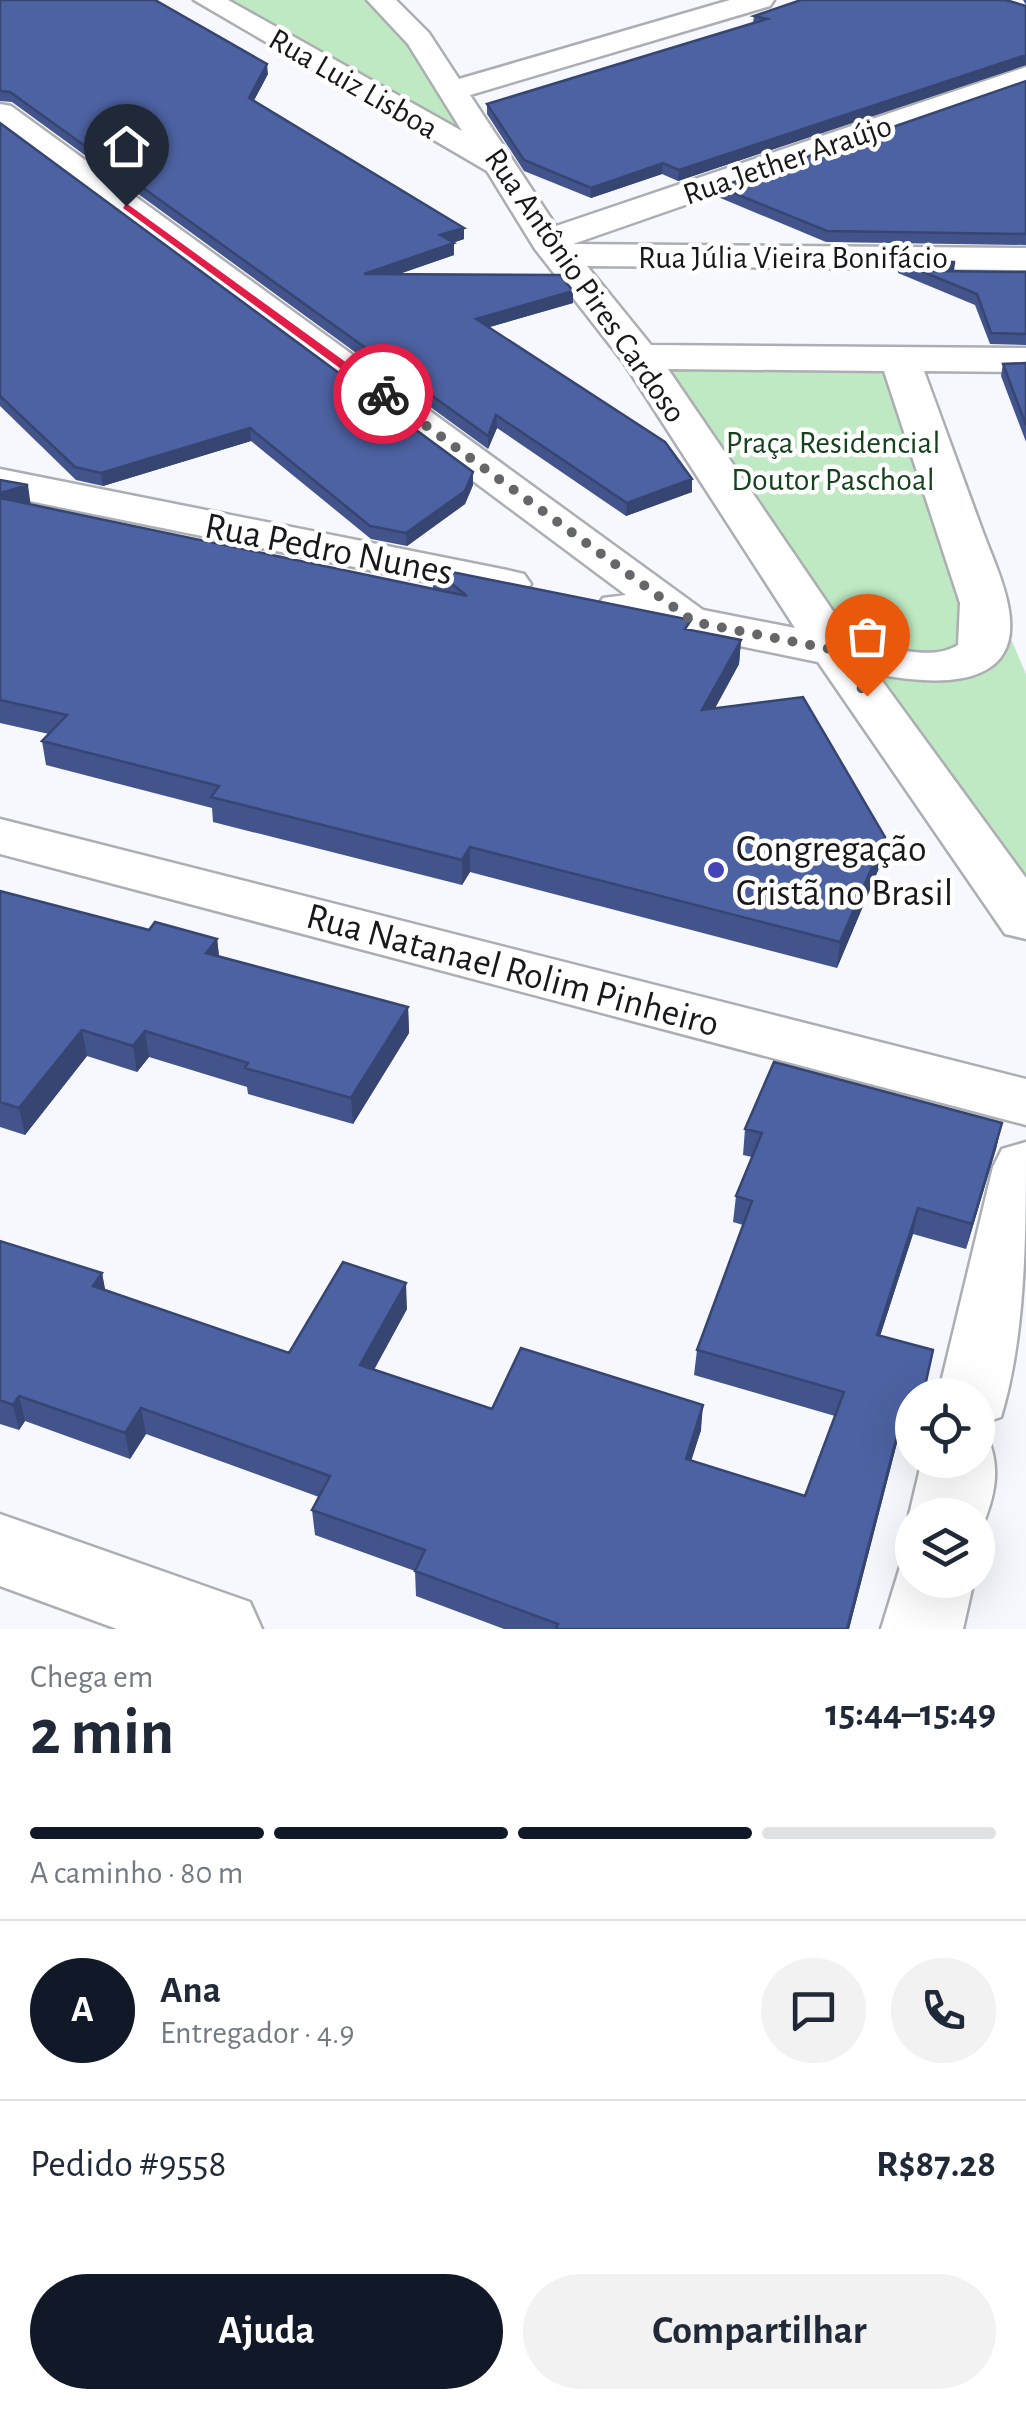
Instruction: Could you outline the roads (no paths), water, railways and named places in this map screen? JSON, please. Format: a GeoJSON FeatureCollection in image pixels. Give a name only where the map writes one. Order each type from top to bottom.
{"type":"FeatureCollection","features":[{"type":"Feature","properties":{"kind":"street","name":"Rua Luiz Lisboa"},"geometry":{"type":"LineString","coordinates":[[208,0],[499,165]]}},
{"type":"Feature","properties":{"kind":"street","name":"Rua Antônio Pires Cardoso"},"geometry":{"type":"LineString","coordinates":[[381,0],[419,39],[554,248],[640,357],[835,650],[1026,920]]}},
{"type":"Feature","properties":{"kind":"street"},"geometry":{"type":"LineString","coordinates":[[454,90],[760,0]]}},
{"type":"Feature","properties":{"kind":"street","name":"Rua Jether Araújo"},"geometry":{"type":"LineString","coordinates":[[554,248],[1026,76]]}},
{"type":"Feature","properties":{"kind":"street"},"geometry":{"type":"LineString","coordinates":[[0,113],[694,622]]}},
{"type":"Feature","properties":{"kind":"street","name":"Rua Júlia Vieira Bonifácio"},"geometry":{"type":"LineString","coordinates":[[554,248],[1026,258]]}},
{"type":"Feature","properties":{"kind":"street"},"geometry":{"type":"LineString","coordinates":[[640,357],[1026,360]]}},
{"type":"Feature","properties":{"kind":"street","name":"Rua Pedro Nunes"},"geometry":{"type":"LineString","coordinates":[[0,482],[835,650],[938,666],[971,658],[989,639],[984,603],[900,359]]}},
{"type":"Feature","properties":{"kind":"street","name":"Rua Natanael Rolim Pinheiro"},"geometry":{"type":"LineString","coordinates":[[0,836],[1026,1102]]}},
{"type":"Feature","properties":{"kind":"street"},"geometry":{"type":"LineString","coordinates":[[979,1378],[1026,1167]]}},
{"type":"Feature","properties":{"kind":"street"},"geometry":{"type":"LineString","coordinates":[[0,1550],[220,1629]]}},
{"type":"Feature","properties":{"kind":"street"},"geometry":{"type":"LineString","coordinates":[[922,1629],[929,1598]]}},
{"type":"Feature","properties":{"kind":"place","name":"Congregação Cristã no Brasil"},"geometry":{"type":"Point","coordinates":[716,870]}},
{"type":"Feature","properties":{"kind":"park label","name":"Praça Residencial Doutor Paschoal"},"geometry":{"type":"Point","coordinates":[833,460]}}]}
